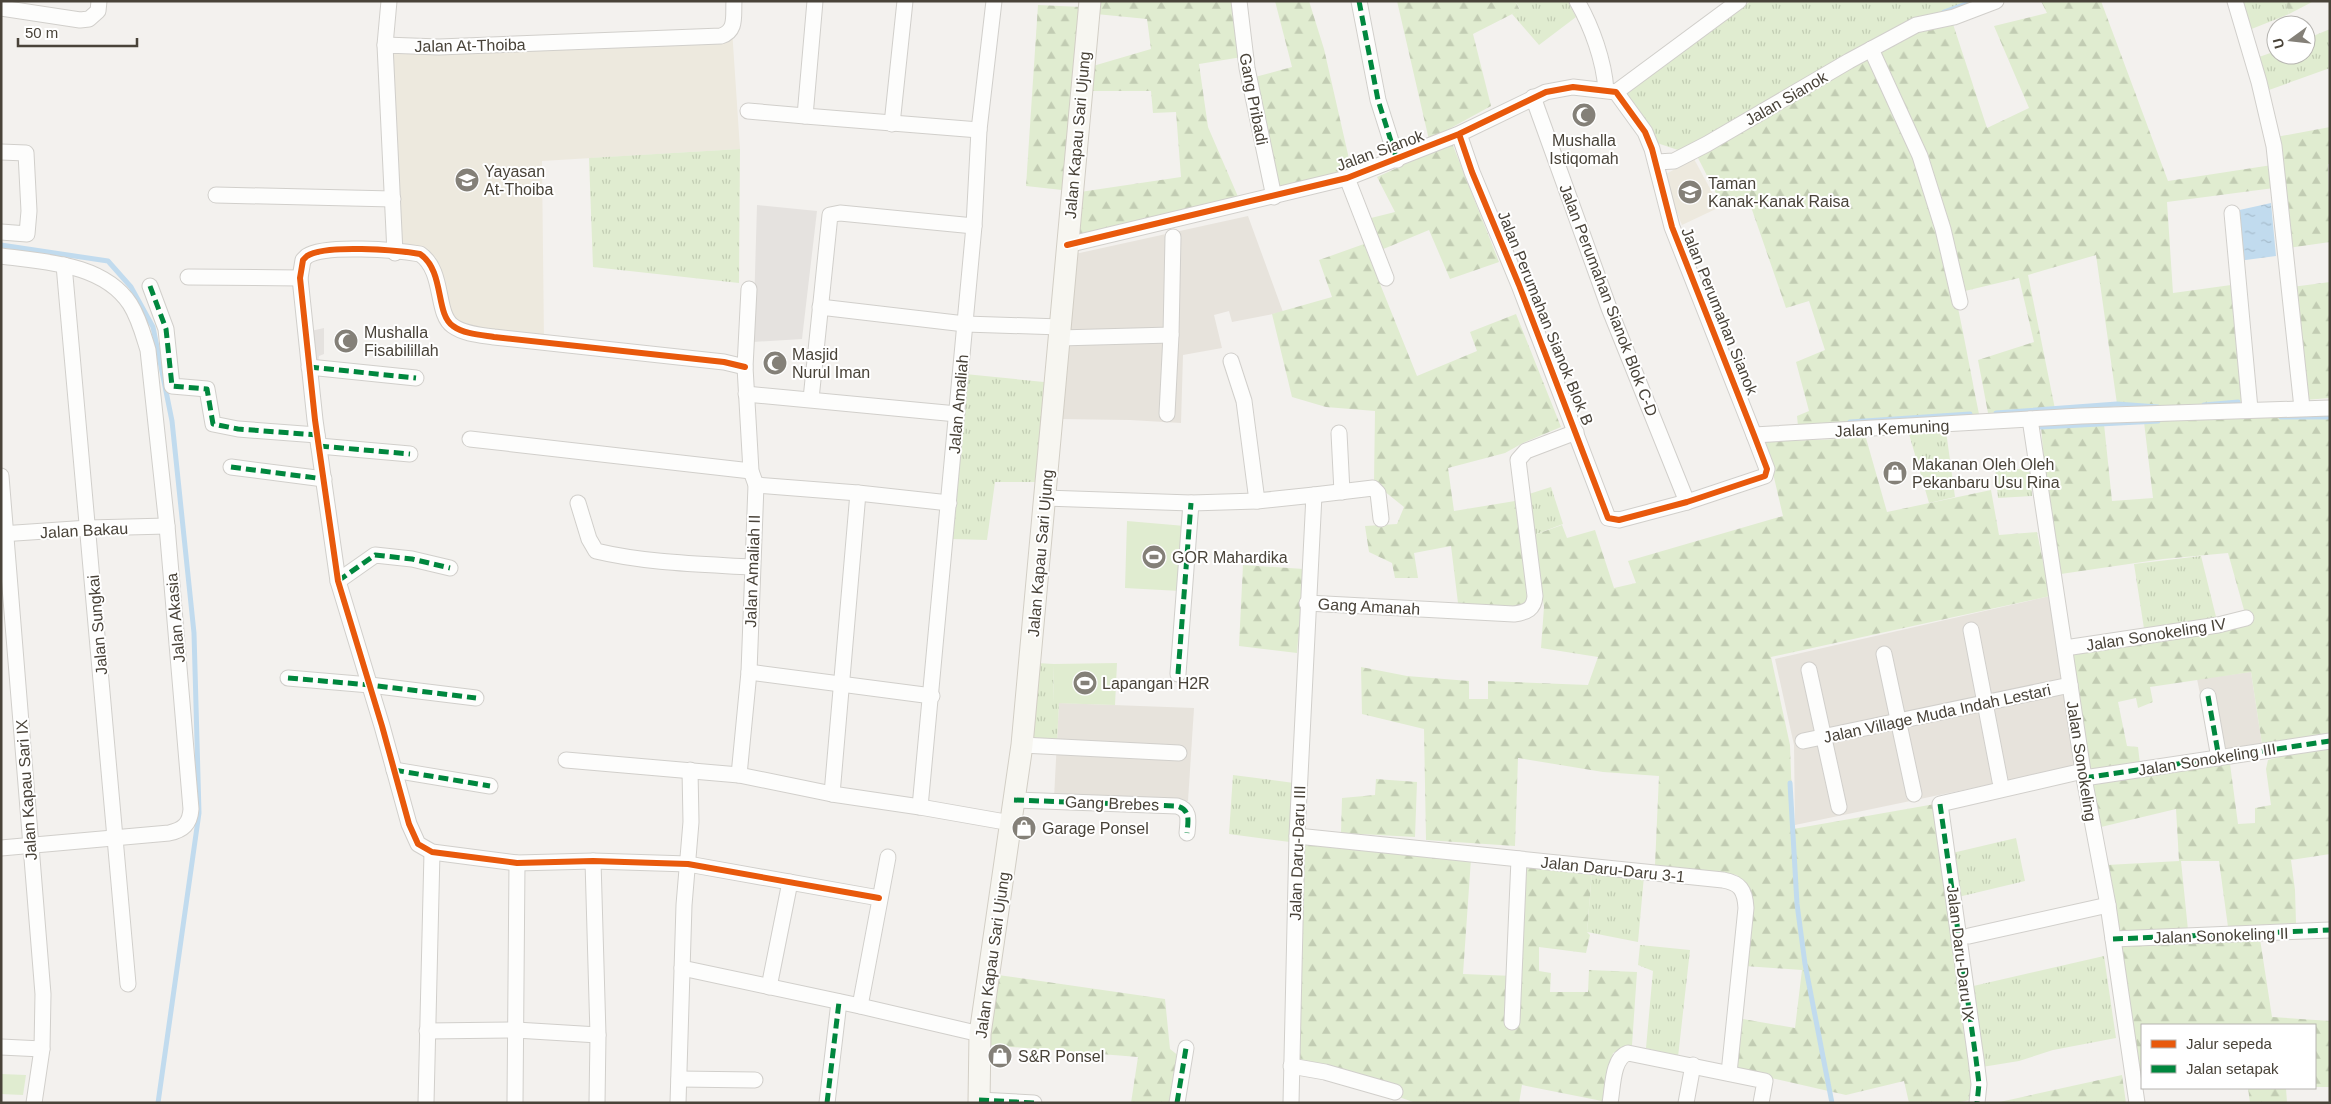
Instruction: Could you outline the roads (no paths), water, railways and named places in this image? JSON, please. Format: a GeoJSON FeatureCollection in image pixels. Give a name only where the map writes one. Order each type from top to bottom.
{"type":"FeatureCollection","features":[{"type":"Feature","properties":{"kind":"street"},"geometry":{"type":"LineString","coordinates":[[1,8],[47,8],[80,20],[88,19],[98,10],[98,1]]}},
{"type":"Feature","properties":{"kind":"street"},"geometry":{"type":"LineString","coordinates":[[388,1],[386,45],[395,252]]}},
{"type":"Feature","properties":{"kind":"street","name":"Jalan At-Thoiba"},"geometry":{"type":"LineString","coordinates":[[386,45],[448,46],[721,36],[729,33],[732,29],[734,1]]}},
{"type":"Feature","properties":{"kind":"street"},"geometry":{"type":"LineString","coordinates":[[805,116],[815,1]]}},
{"type":"Feature","properties":{"kind":"street"},"geometry":{"type":"LineString","coordinates":[[892,124],[904,1]]}},
{"type":"Feature","properties":{"kind":"street","name":"Jalan Amaliah"},"geometry":{"type":"LineString","coordinates":[[920,807],[932,696],[974,226],[978,130],[994,1]]}},
{"type":"Feature","properties":{"kind":"street","name":"Jalan Kapau Sari Ujung"},"geometry":{"type":"LineString","coordinates":[[979,1102],[980,1034],[1022,745],[1090,1]]}},
{"type":"Feature","properties":{"kind":"street","name":"Gang Pribadi"},"geometry":{"type":"LineString","coordinates":[[1239,1],[1248,68],[1274,197]]}},
{"type":"Feature","properties":{"kind":"street"},"geometry":{"type":"LineString","coordinates":[[1359,1],[1378,100],[1397,160]]}},
{"type":"Feature","properties":{"kind":"street"},"geometry":{"type":"LineString","coordinates":[[1577,1],[1598,51],[1611,91],[1645,132],[1657,162]]}},
{"type":"Feature","properties":{"kind":"street"},"geometry":{"type":"LineString","coordinates":[[1611,91],[1739,1]]}},
{"type":"Feature","properties":{"kind":"street","name":"Jalan Sianok"},"geometry":{"type":"LineString","coordinates":[[1657,162],[1674,160],[1707,144],[1872,49],[1916,26],[1954,17],[1996,1]]}},
{"type":"Feature","properties":{"kind":"street"},"geometry":{"type":"LineString","coordinates":[[2235,1],[2259,82],[2274,146],[2302,408]]}},
{"type":"Feature","properties":{"kind":"street"},"geometry":{"type":"LineString","coordinates":[[1872,49],[1920,156],[1943,229],[1960,302]]}},
{"type":"Feature","properties":{"kind":"street","name":"Jalan Sianok"},"geometry":{"type":"LineString","coordinates":[[1067,245],[1274,197],[1346,178],[1397,160],[1459,134],[1546,92],[1573,87],[1611,91]]}},
{"type":"Feature","properties":{"kind":"street","name":"Jalan Perumahan Sianok Blok C-D"},"geometry":{"type":"LineString","coordinates":[[1533,97],[1609,308],[1687,502]]}},
{"type":"Feature","properties":{"kind":"street"},"geometry":{"type":"LineString","coordinates":[[748,111],[978,130]]}},
{"type":"Feature","properties":{"kind":"street","name":"Jalan Perumahan Sianok Blok B"},"geometry":{"type":"LineString","coordinates":[[1459,134],[1472,172],[1519,285],[1576,432],[1605,513],[1611,519],[1619,520],[1687,502]]}},
{"type":"Feature","properties":{"kind":"street"},"geometry":{"type":"LineString","coordinates":[[1,152],[26,153],[29,211],[27,234],[1,232]]}},
{"type":"Feature","properties":{"kind":"street","name":"Jalan Perumahan Sianok"},"geometry":{"type":"LineString","coordinates":[[1657,162],[1661,190],[1672,228],[1754,435],[1767,474],[1687,502]]}},
{"type":"Feature","properties":{"kind":"street"},"geometry":{"type":"LineString","coordinates":[[1346,178],[1386,278]]}},
{"type":"Feature","properties":{"kind":"street"},"geometry":{"type":"LineString","coordinates":[[216,195],[393,199]]}},
{"type":"Feature","properties":{"kind":"street"},"geometry":{"type":"LineString","coordinates":[[812,399],[828,220],[833,213],[974,226]]}},
{"type":"Feature","properties":{"kind":"street"},"geometry":{"type":"LineString","coordinates":[[2232,213],[2250,409]]}},
{"type":"Feature","properties":{"kind":"street"},"geometry":{"type":"LineString","coordinates":[[1167,414],[1173,237]]}},
{"type":"Feature","properties":{"kind":"street"},"geometry":{"type":"LineString","coordinates":[[745,367],[724,362],[494,337],[454,328],[447,319],[435,272],[420,254],[344,249],[311,253],[303,260],[300,278],[309,367],[330,534],[338,581],[414,839],[422,849],[432,852],[517,862],[593,861],[688,864],[879,898]]}},
{"type":"Feature","properties":{"kind":"street","name":"Jalan Akasia"},"geometry":{"type":"LineString","coordinates":[[1,256],[64,265],[90,273],[118,290],[130,303],[140,323],[148,350],[167,526],[190,818],[188,824],[177,832],[116,840],[1,848]]}},
{"type":"Feature","properties":{"kind":"street","name":"Jalan Sungkai"},"geometry":{"type":"LineString","coordinates":[[64,265],[89,528],[128,984]]}},
{"type":"Feature","properties":{"kind":"street"},"geometry":{"type":"LineString","coordinates":[[188,277],[300,278]]}},
{"type":"Feature","properties":{"kind":"street"},"geometry":{"type":"LineString","coordinates":[[150,286],[166,329],[172,386],[207,389],[213,424],[410,454]]}},
{"type":"Feature","properties":{"kind":"street","name":"Jalan Amaliah II"},"geometry":{"type":"LineString","coordinates":[[739,775],[749,672],[753,478],[745,367],[748,290]]}},
{"type":"Feature","properties":{"kind":"street"},"geometry":{"type":"LineString","coordinates":[[820,307],[1060,333],[1171,335]]}},
{"type":"Feature","properties":{"kind":"street"},"geometry":{"type":"LineString","coordinates":[[1230,361],[1244,401],[1258,501]]}},
{"type":"Feature","properties":{"kind":"street"},"geometry":{"type":"LineString","coordinates":[[309,367],[416,378]]}},
{"type":"Feature","properties":{"kind":"street"},"geometry":{"type":"LineString","coordinates":[[746,394],[957,414]]}},
{"type":"Feature","properties":{"kind":"street","name":"Jalan Kemuning"},"geometry":{"type":"LineString","coordinates":[[1754,435],[2030,418],[2250,409],[2330,408]]}},
{"type":"Feature","properties":{"kind":"street","name":"Jalan Sonokeling"},"geometry":{"type":"LineString","coordinates":[[2030,418],[2083,775],[2108,905],[2137,1103]]}},
{"type":"Feature","properties":{"kind":"street","name":"Gang Amanah"},"geometry":{"type":"LineString","coordinates":[[1314,495],[1307,603],[1514,614],[1527,611],[1533,604],[1535,596],[1518,460],[1526,451],[1576,432]]}},
{"type":"Feature","properties":{"kind":"street"},"geometry":{"type":"LineString","coordinates":[[1339,433],[1342,492]]}},
{"type":"Feature","properties":{"kind":"street"},"geometry":{"type":"LineString","coordinates":[[470,439],[949,504]]}},
{"type":"Feature","properties":{"kind":"street"},"geometry":{"type":"LineString","coordinates":[[231,467],[324,479]]}},
{"type":"Feature","properties":{"kind":"street","name":"Jalan Kapau Sari IX"},"geometry":{"type":"LineString","coordinates":[[1,476],[4,534],[43,994],[42,1049],[34,1103]]}},
{"type":"Feature","properties":{"kind":"street"},"geometry":{"type":"LineString","coordinates":[[1045,498],[1191,503],[1258,501],[1375,489],[1378,493],[1381,519]]}},
{"type":"Feature","properties":{"kind":"street"},"geometry":{"type":"LineString","coordinates":[[832,794],[858,493]]}},
{"type":"Feature","properties":{"kind":"street"},"geometry":{"type":"LineString","coordinates":[[578,503],[589,538],[596,551],[613,555],[673,562],[751,568]]}},
{"type":"Feature","properties":{"kind":"street"},"geometry":{"type":"LineString","coordinates":[[1178,674],[1191,503]]}},
{"type":"Feature","properties":{"kind":"street","name":"Jalan Bakau"},"geometry":{"type":"LineString","coordinates":[[4,534],[89,528],[167,526]]}},
{"type":"Feature","properties":{"kind":"street"},"geometry":{"type":"LineString","coordinates":[[338,581],[375,555],[412,559],[450,568]]}},
{"type":"Feature","properties":{"kind":"street","name":"Jalan Daru-Daru III"},"geometry":{"type":"LineString","coordinates":[[1291,1103],[1297,836],[1307,603]]}},
{"type":"Feature","properties":{"kind":"street","name":"Jalan Sonokeling IV"},"geometry":{"type":"LineString","coordinates":[[2065,648],[2218,625],[2246,618]]}},
{"type":"Feature","properties":{"kind":"street"},"geometry":{"type":"LineString","coordinates":[[1970,630],[2000,780]]}},
{"type":"Feature","properties":{"kind":"street"},"geometry":{"type":"LineString","coordinates":[[1884,654],[1914,794]]}},
{"type":"Feature","properties":{"kind":"street"},"geometry":{"type":"LineString","coordinates":[[1809,670],[1839,807]]}},
{"type":"Feature","properties":{"kind":"street"},"geometry":{"type":"LineString","coordinates":[[749,672],[932,696]]}},
{"type":"Feature","properties":{"kind":"street"},"geometry":{"type":"LineString","coordinates":[[288,678],[370,685],[476,698]]}},
{"type":"Feature","properties":{"kind":"street","name":"Jalan Village Muda Indah Lestari"},"geometry":{"type":"LineString","coordinates":[[1803,741],[2070,686]]}},
{"type":"Feature","properties":{"kind":"street"},"geometry":{"type":"LineString","coordinates":[[2208,696],[2219,758]]}},
{"type":"Feature","properties":{"kind":"street","name":"Jalan Sonokeling III"},"geometry":{"type":"LineString","coordinates":[[1940,804],[2083,775],[2219,758],[2330,741]]}},
{"type":"Feature","properties":{"kind":"street"},"geometry":{"type":"LineString","coordinates":[[1022,745],[1179,753]]}},
{"type":"Feature","properties":{"kind":"street"},"geometry":{"type":"LineString","coordinates":[[566,760],[739,775],[832,794],[1011,823]]}},
{"type":"Feature","properties":{"kind":"street"},"geometry":{"type":"LineString","coordinates":[[394,770],[490,786]]}},
{"type":"Feature","properties":{"kind":"street"},"geometry":{"type":"LineString","coordinates":[[678,1103],[682,968],[691,822],[690,770]]}},
{"type":"Feature","properties":{"kind":"street","name":"Gang Brebes"},"geometry":{"type":"LineString","coordinates":[[1014,800],[1177,806],[1185,809],[1189,816],[1187,833]]}},
{"type":"Feature","properties":{"kind":"street","name":"Jalan Daru-Daru IX"},"geometry":{"type":"LineString","coordinates":[[1940,804],[1976,1058],[1979,1084],[1977,1103]]}},
{"type":"Feature","properties":{"kind":"street","name":"Jalan Daru-Daru 3-1"},"geometry":{"type":"LineString","coordinates":[[1297,836],[1733,882],[1742,888],[1746,908],[1729,1072]]}},
{"type":"Feature","properties":{"kind":"street"},"geometry":{"type":"LineString","coordinates":[[426,1103],[432,852]]}},
{"type":"Feature","properties":{"kind":"street"},"geometry":{"type":"LineString","coordinates":[[860,1006],[888,857]]}},
{"type":"Feature","properties":{"kind":"street"},"geometry":{"type":"LineString","coordinates":[[1512,1022],[1519,859]]}},
{"type":"Feature","properties":{"kind":"street"},"geometry":{"type":"LineString","coordinates":[[593,861],[598,1035],[597,1103]]}},
{"type":"Feature","properties":{"kind":"street"},"geometry":{"type":"LineString","coordinates":[[515,1103],[517,862]]}},
{"type":"Feature","properties":{"kind":"street"},"geometry":{"type":"LineString","coordinates":[[769,987],[790,882]]}},
{"type":"Feature","properties":{"kind":"street"},"geometry":{"type":"LineString","coordinates":[[1969,936],[2108,905]]}},
{"type":"Feature","properties":{"kind":"street","name":"Jalan Sonokeling II"},"geometry":{"type":"LineString","coordinates":[[2113,939],[2330,930]]}},
{"type":"Feature","properties":{"kind":"street"},"geometry":{"type":"LineString","coordinates":[[682,968],[980,1034]]}},
{"type":"Feature","properties":{"kind":"street"},"geometry":{"type":"LineString","coordinates":[[827,1103],[839,1002]]}},
{"type":"Feature","properties":{"kind":"street"},"geometry":{"type":"LineString","coordinates":[[427,1031],[516,1030],[598,1035]]}},
{"type":"Feature","properties":{"kind":"street"},"geometry":{"type":"LineString","coordinates":[[1,1048],[42,1049]]}},
{"type":"Feature","properties":{"kind":"street"},"geometry":{"type":"LineString","coordinates":[[1177,1103],[1186,1048]]}},
{"type":"Feature","properties":{"kind":"street"},"geometry":{"type":"LineString","coordinates":[[1610,1103],[1618,1061],[1623,1055],[1640,1054],[1765,1081],[1761,1103]]}},
{"type":"Feature","properties":{"kind":"street"},"geometry":{"type":"LineString","coordinates":[[1686,1103],[1692,1065]]}},
{"type":"Feature","properties":{"kind":"street"},"geometry":{"type":"LineString","coordinates":[[1291,1066],[1325,1072],[1395,1092]]}},
{"type":"Feature","properties":{"kind":"street"},"geometry":{"type":"LineString","coordinates":[[679,1080],[755,1080]]}},
{"type":"Feature","properties":{"kind":"street"},"geometry":{"type":"LineString","coordinates":[[979,1102],[1034,1103]]}},
{"type":"Feature","properties":{"kind":"water"},"geometry":{"type":"Polygon","coordinates":[[[2271,203],[2276,256],[2238,261],[2235,211],[2271,203]]]}},
{"type":"Feature","properties":{"kind":"waterway"},"geometry":{"type":"LineString","coordinates":[[1944,12],[1966,4]]}},
{"type":"Feature","properties":{"kind":"waterway"},"geometry":{"type":"LineString","coordinates":[[1,245],[108,261],[131,287],[153,327],[172,421],[194,633],[199,813],[158,1103]]}},
{"type":"Feature","properties":{"kind":"waterway"},"geometry":{"type":"LineString","coordinates":[[2204,405],[2238,402]]}},
{"type":"Feature","properties":{"kind":"waterway"},"geometry":{"type":"LineString","coordinates":[[1996,413],[2117,404],[2158,407]]}},
{"type":"Feature","properties":{"kind":"waterway"},"geometry":{"type":"LineString","coordinates":[[1850,422],[1970,414]]}},
{"type":"Feature","properties":{"kind":"waterway"},"geometry":{"type":"LineString","coordinates":[[2281,417],[2330,417]]}},
{"type":"Feature","properties":{"kind":"waterway"},"geometry":{"type":"LineString","coordinates":[[2041,427],[2158,421]]}},
{"type":"Feature","properties":{"kind":"waterway"},"geometry":{"type":"LineString","coordinates":[[1790,783],[1797,904],[1805,964],[1832,1103]]}},
{"type":"Feature","properties":{"kind":"place","name":"Mushalla Istiqomah"},"geometry":{"type":"Point","coordinates":[1584,115]}},
{"type":"Feature","properties":{"kind":"place","name":"Yayasan At-Thoiba"},"geometry":{"type":"Point","coordinates":[467,180]}},
{"type":"Feature","properties":{"kind":"place","name":"Taman Kanak-Kanak Raisa"},"geometry":{"type":"Point","coordinates":[1690,192]}},
{"type":"Feature","properties":{"kind":"place","name":"Mushalla Fisabilillah"},"geometry":{"type":"Point","coordinates":[346,341]}},
{"type":"Feature","properties":{"kind":"place","name":"Masjid Nurul Iman"},"geometry":{"type":"Point","coordinates":[775,363]}},
{"type":"Feature","properties":{"kind":"place","name":"Makanan Oleh Oleh Pekanbaru Usu Rina"},"geometry":{"type":"Point","coordinates":[1895,473]}},
{"type":"Feature","properties":{"kind":"place","name":"GOR Mahardika"},"geometry":{"type":"Point","coordinates":[1154,557]}},
{"type":"Feature","properties":{"kind":"place","name":"Lapangan H2R"},"geometry":{"type":"Point","coordinates":[1085,683]}},
{"type":"Feature","properties":{"kind":"place","name":"Garage Ponsel"},"geometry":{"type":"Point","coordinates":[1024,828]}},
{"type":"Feature","properties":{"kind":"place","name":"S&R Ponsel"},"geometry":{"type":"Point","coordinates":[1000,1056]}}]}
